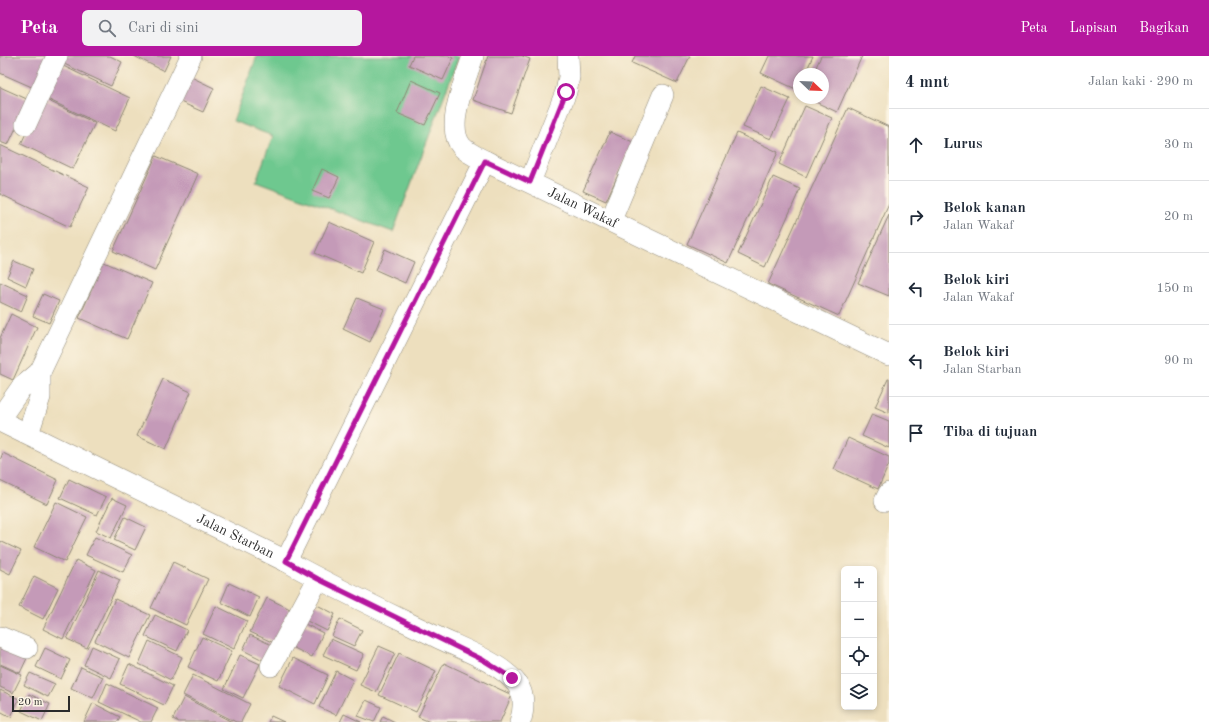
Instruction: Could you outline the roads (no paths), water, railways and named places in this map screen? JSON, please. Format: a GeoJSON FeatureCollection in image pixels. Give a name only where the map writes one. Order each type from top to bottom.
{"type":"FeatureCollection","features":[{"type":"Feature","properties":{"kind":"street"},"geometry":{"type":"LineString","coordinates":[[26,124],[57,56]]}},
{"type":"Feature","properties":{"kind":"street"},"geometry":{"type":"LineString","coordinates":[[0,418],[21,388],[40,372],[191,56]]}},
{"type":"Feature","properties":{"kind":"street","name":"Jalan Wakaf"},"geometry":{"type":"LineString","coordinates":[[473,56],[454,116],[454,131],[462,148],[485,161],[889,354]]}},
{"type":"Feature","properties":{"kind":"street"},"geometry":{"type":"LineString","coordinates":[[530,182],[566,92],[569,78],[568,56]]}},
{"type":"Feature","properties":{"kind":"street"},"geometry":{"type":"LineString","coordinates":[[611,220],[663,95]]}},
{"type":"Feature","properties":{"kind":"street"},"geometry":{"type":"LineString","coordinates":[[286,561],[485,161]]}},
{"type":"Feature","properties":{"kind":"street"},"geometry":{"type":"LineString","coordinates":[[28,434],[40,397],[40,372]]}},
{"type":"Feature","properties":{"kind":"street","name":"Jalan Starban"},"geometry":{"type":"LineString","coordinates":[[0,421],[286,561],[318,579],[489,663],[512,678],[518,685],[522,696],[523,712],[520,722]]}},
{"type":"Feature","properties":{"kind":"street"},"geometry":{"type":"LineString","coordinates":[[271,666],[318,579]]}},
{"type":"Feature","properties":{"kind":"street"},"geometry":{"type":"LineString","coordinates":[[0,637],[27,648]]}}]}
